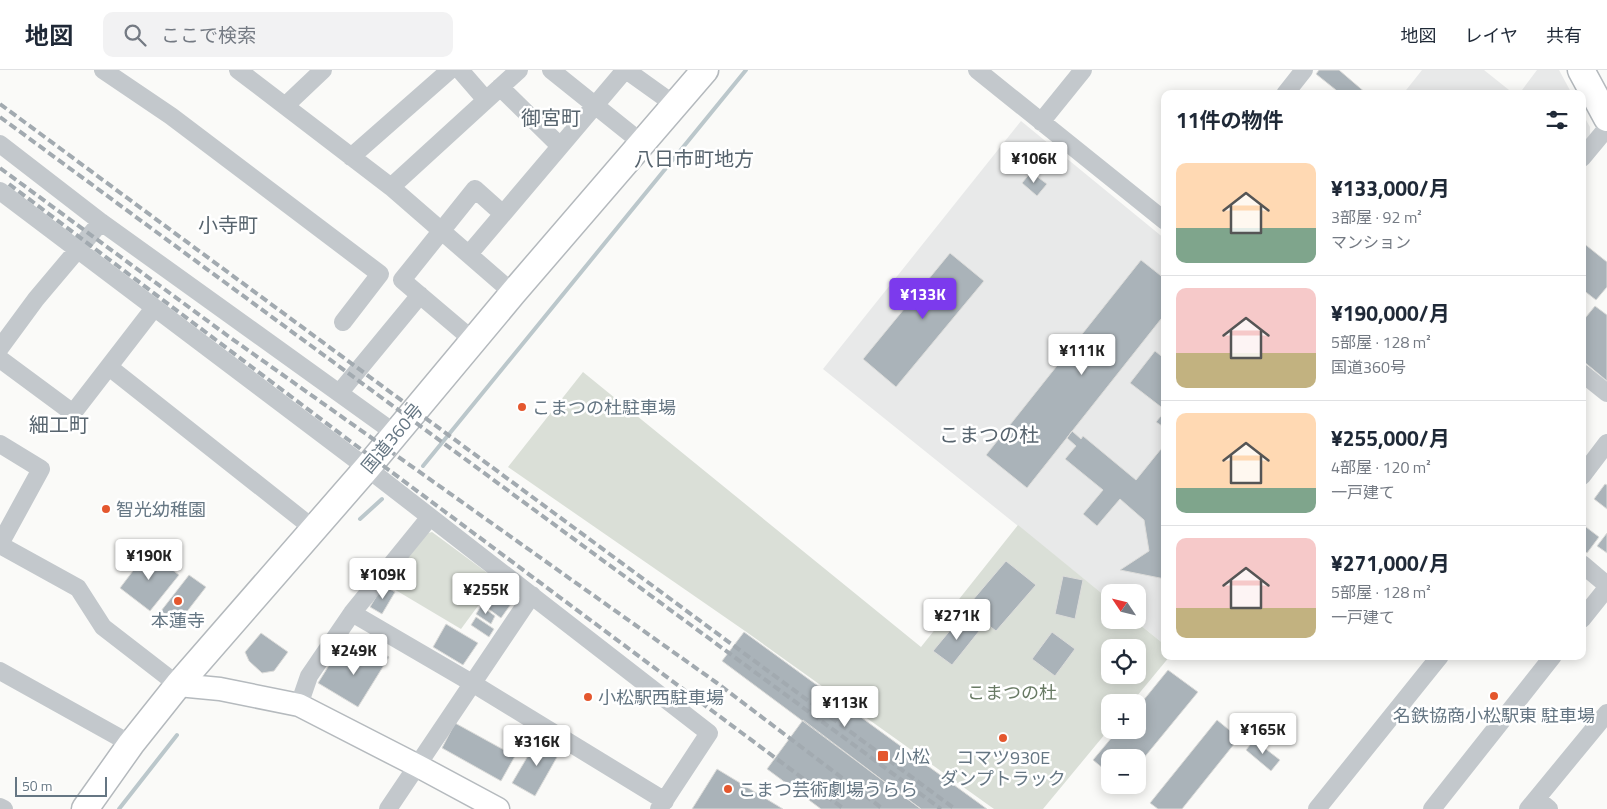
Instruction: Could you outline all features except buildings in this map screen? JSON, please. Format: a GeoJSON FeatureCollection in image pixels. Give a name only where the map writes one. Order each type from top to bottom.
{"type":"FeatureCollection","features":[{"type":"Feature","properties":{"kind":"highway"},"geometry":{"type":"LineString","coordinates":[[1581,70],[1607,118]]}},
{"type":"Feature","properties":{"kind":"highway","name":"国道360号"},"geometry":{"type":"LineString","coordinates":[[85,809],[131,744],[178,685],[367,468],[513,292],[675,105],[695,74]]}},
{"type":"Feature","properties":{"kind":"main road"},"geometry":{"type":"LineString","coordinates":[[178,685],[220,689],[299,705],[498,809]]}},
{"type":"Feature","properties":{"kind":"street"},"geometry":{"type":"LineString","coordinates":[[103,70],[171,116],[380,274],[343,322]]}},
{"type":"Feature","properties":{"kind":"street"},"geometry":{"type":"LineString","coordinates":[[238,70],[391,187],[513,292]]}},
{"type":"Feature","properties":{"kind":"street"},"geometry":{"type":"LineString","coordinates":[[285,106],[323,70]]}},
{"type":"Feature","properties":{"kind":"street"},"geometry":{"type":"LineString","coordinates":[[351,157],[450,70]]}},
{"type":"Feature","properties":{"kind":"street"},"geometry":{"type":"LineString","coordinates":[[460,70],[486,100]]}},
{"type":"Feature","properties":{"kind":"street"},"geometry":{"type":"LineString","coordinates":[[391,187],[519,70]]}},
{"type":"Feature","properties":{"kind":"street"},"geometry":{"type":"LineString","coordinates":[[551,70],[642,143]]}},
{"type":"Feature","properties":{"kind":"street"},"geometry":{"type":"LineString","coordinates":[[469,254],[626,70],[675,105]]}},
{"type":"Feature","properties":{"kind":"street"},"geometry":{"type":"LineString","coordinates":[[977,70],[1161,218]]}},
{"type":"Feature","properties":{"kind":"street"},"geometry":{"type":"LineString","coordinates":[[1041,122],[1083,70]]}},
{"type":"Feature","properties":{"kind":"street"},"geometry":{"type":"LineString","coordinates":[[1288,90],[1304,70]]}},
{"type":"Feature","properties":{"kind":"street"},"geometry":{"type":"LineString","coordinates":[[500,87],[560,146]]}},
{"type":"Feature","properties":{"kind":"street"},"geometry":{"type":"LineString","coordinates":[[1586,153],[1607,128]]}},
{"type":"Feature","properties":{"kind":"street"},"geometry":{"type":"LineString","coordinates":[[0,144],[101,222],[396,434]]}},
{"type":"Feature","properties":{"kind":"street"},"geometry":{"type":"LineString","coordinates":[[474,341],[402,280],[475,189],[503,214]]}},
{"type":"Feature","properties":{"kind":"street"},"geometry":{"type":"LineString","coordinates":[[0,192],[367,468],[709,733],[662,805],[472,683],[352,613]]}},
{"type":"Feature","properties":{"kind":"street"},"geometry":{"type":"LineString","coordinates":[[0,348],[36,299],[101,222]]}},
{"type":"Feature","properties":{"kind":"street"},"geometry":{"type":"LineString","coordinates":[[340,392],[420,295]]}},
{"type":"Feature","properties":{"kind":"street"},"geometry":{"type":"LineString","coordinates":[[0,359],[73,413],[154,308]]}},
{"type":"Feature","properties":{"kind":"street"},"geometry":{"type":"LineString","coordinates":[[109,367],[314,529]]}},
{"type":"Feature","properties":{"kind":"street"},"geometry":{"type":"LineString","coordinates":[[1586,376],[1607,393]]}},
{"type":"Feature","properties":{"kind":"street"},"geometry":{"type":"LineString","coordinates":[[1586,471],[1607,443]]}},
{"type":"Feature","properties":{"kind":"street"},"geometry":{"type":"LineString","coordinates":[[0,444],[41,469],[0,544],[78,588],[103,627],[178,685]]}},
{"type":"Feature","properties":{"kind":"street"},"geometry":{"type":"LineString","coordinates":[[299,705],[309,676],[352,613],[430,517]]}},
{"type":"Feature","properties":{"kind":"street"},"geometry":{"type":"LineString","coordinates":[[1586,568],[1607,586],[1586,614]]}},
{"type":"Feature","properties":{"kind":"street"},"geometry":{"type":"LineString","coordinates":[[388,809],[532,595]]}},
{"type":"Feature","properties":{"kind":"street"},"geometry":{"type":"LineString","coordinates":[[1317,809],[1437,660]]}},
{"type":"Feature","properties":{"kind":"street"},"geometry":{"type":"LineString","coordinates":[[1432,809],[1550,660]]}},
{"type":"Feature","properties":{"kind":"street"},"geometry":{"type":"LineString","coordinates":[[0,671],[131,744]]}},
{"type":"Feature","properties":{"kind":"street"},"geometry":{"type":"LineString","coordinates":[[1538,806],[1607,712]]}},
{"type":"Feature","properties":{"kind":"street"},"geometry":{"type":"LineString","coordinates":[[0,807],[4,809]]}},
{"type":"Feature","properties":{"kind":"shaded area"},"geometry":{"type":"Polygon","coordinates":[[[1422,70],[1484,70],[1509,90],[1406,90],[1422,70]]]}},
{"type":"Feature","properties":{"kind":"shaded area"},"geometry":{"type":"Polygon","coordinates":[[[1537,70],[1559,70],[1570,90],[1522,90],[1537,70]]]}},
{"type":"Feature","properties":{"kind":"shaded area"},"geometry":{"type":"Polygon","coordinates":[[[1586,120],[1590,127],[1590,137],[1586,142],[1586,120]]]}},
{"type":"Feature","properties":{"kind":"shaded area"},"geometry":{"type":"Polygon","coordinates":[[[1021,121],[1161,236],[1161,642],[1145,629],[1146,584],[1101,584],[1101,593],[823,369],[1021,121]]]}},
{"type":"Feature","properties":{"kind":"green space","name":"こまつの杜"},"geometry":{"type":"Polygon","coordinates":[[[583,372],[921,647],[1018,525],[1101,593],[1101,629],[1145,629],[1161,642],[1161,660],[1167,660],[1139,694],[1101,694],[1101,739],[1043,809],[994,809],[745,631],[508,467],[583,372]]]}},
{"type":"Feature","properties":{"kind":"green space"},"geometry":{"type":"Polygon","coordinates":[[[432,532],[497,580],[461,629],[382,582],[425,534],[432,532]]]}},
{"type":"Feature","properties":{"kind":"waterway"},"geometry":{"type":"LineString","coordinates":[[423,466],[746,70]]}},
{"type":"Feature","properties":{"kind":"waterway"},"geometry":{"type":"LineString","coordinates":[[360,519],[382,499]]}},
{"type":"Feature","properties":{"kind":"waterway"},"geometry":{"type":"LineString","coordinates":[[119,809],[177,735]]}},
{"type":"Feature","properties":{"kind":"railway"},"geometry":{"type":"LineString","coordinates":[[0,104],[955,809]]}},
{"type":"Feature","properties":{"kind":"railway"},"geometry":{"type":"LineString","coordinates":[[0,117],[941,809]]}},
{"type":"Feature","properties":{"kind":"railway"},"geometry":{"type":"LineString","coordinates":[[0,168],[228,336],[717,683],[883,809]]}},
{"type":"Feature","properties":{"kind":"railway"},"geometry":{"type":"LineString","coordinates":[[9,184],[844,809]]}},
{"type":"Feature","properties":{"kind":"place","name":"こまつの杜駐車場"},"geometry":{"type":"Point","coordinates":[522,407]}},
{"type":"Feature","properties":{"kind":"place","name":"智光幼稚園"},"geometry":{"type":"Point","coordinates":[106,509]}},
{"type":"Feature","properties":{"kind":"place","name":"本蓮寺"},"geometry":{"type":"Point","coordinates":[178,601]}},
{"type":"Feature","properties":{"kind":"place","name":"名鉄協商小松駅東 駐車場"},"geometry":{"type":"Point","coordinates":[1494,696]}},
{"type":"Feature","properties":{"kind":"place","name":"小松駅西駐車場"},"geometry":{"type":"Point","coordinates":[588,697]}},
{"type":"Feature","properties":{"kind":"place","name":"コマツ930E ダンプトラック"},"geometry":{"type":"Point","coordinates":[1003,738]}},
{"type":"Feature","properties":{"kind":"place","name":"小松"},"geometry":{"type":"Point","coordinates":[883,756]}},
{"type":"Feature","properties":{"kind":"place","name":"こまつ芸術劇場うらら"},"geometry":{"type":"Point","coordinates":[728,789]}},
{"type":"Feature","properties":{"kind":"district","name":"御宮町"},"geometry":{"type":"Point","coordinates":[551,117]}},
{"type":"Feature","properties":{"kind":"district","name":"八日市町地方"},"geometry":{"type":"Point","coordinates":[694,158]}},
{"type":"Feature","properties":{"kind":"district","name":"小寺町"},"geometry":{"type":"Point","coordinates":[228,224]}},
{"type":"Feature","properties":{"kind":"district","name":"細工町"},"geometry":{"type":"Point","coordinates":[59,424]}},
{"type":"Feature","properties":{"kind":"district","name":"こまつの杜"},"geometry":{"type":"Point","coordinates":[989,434]}}]}
